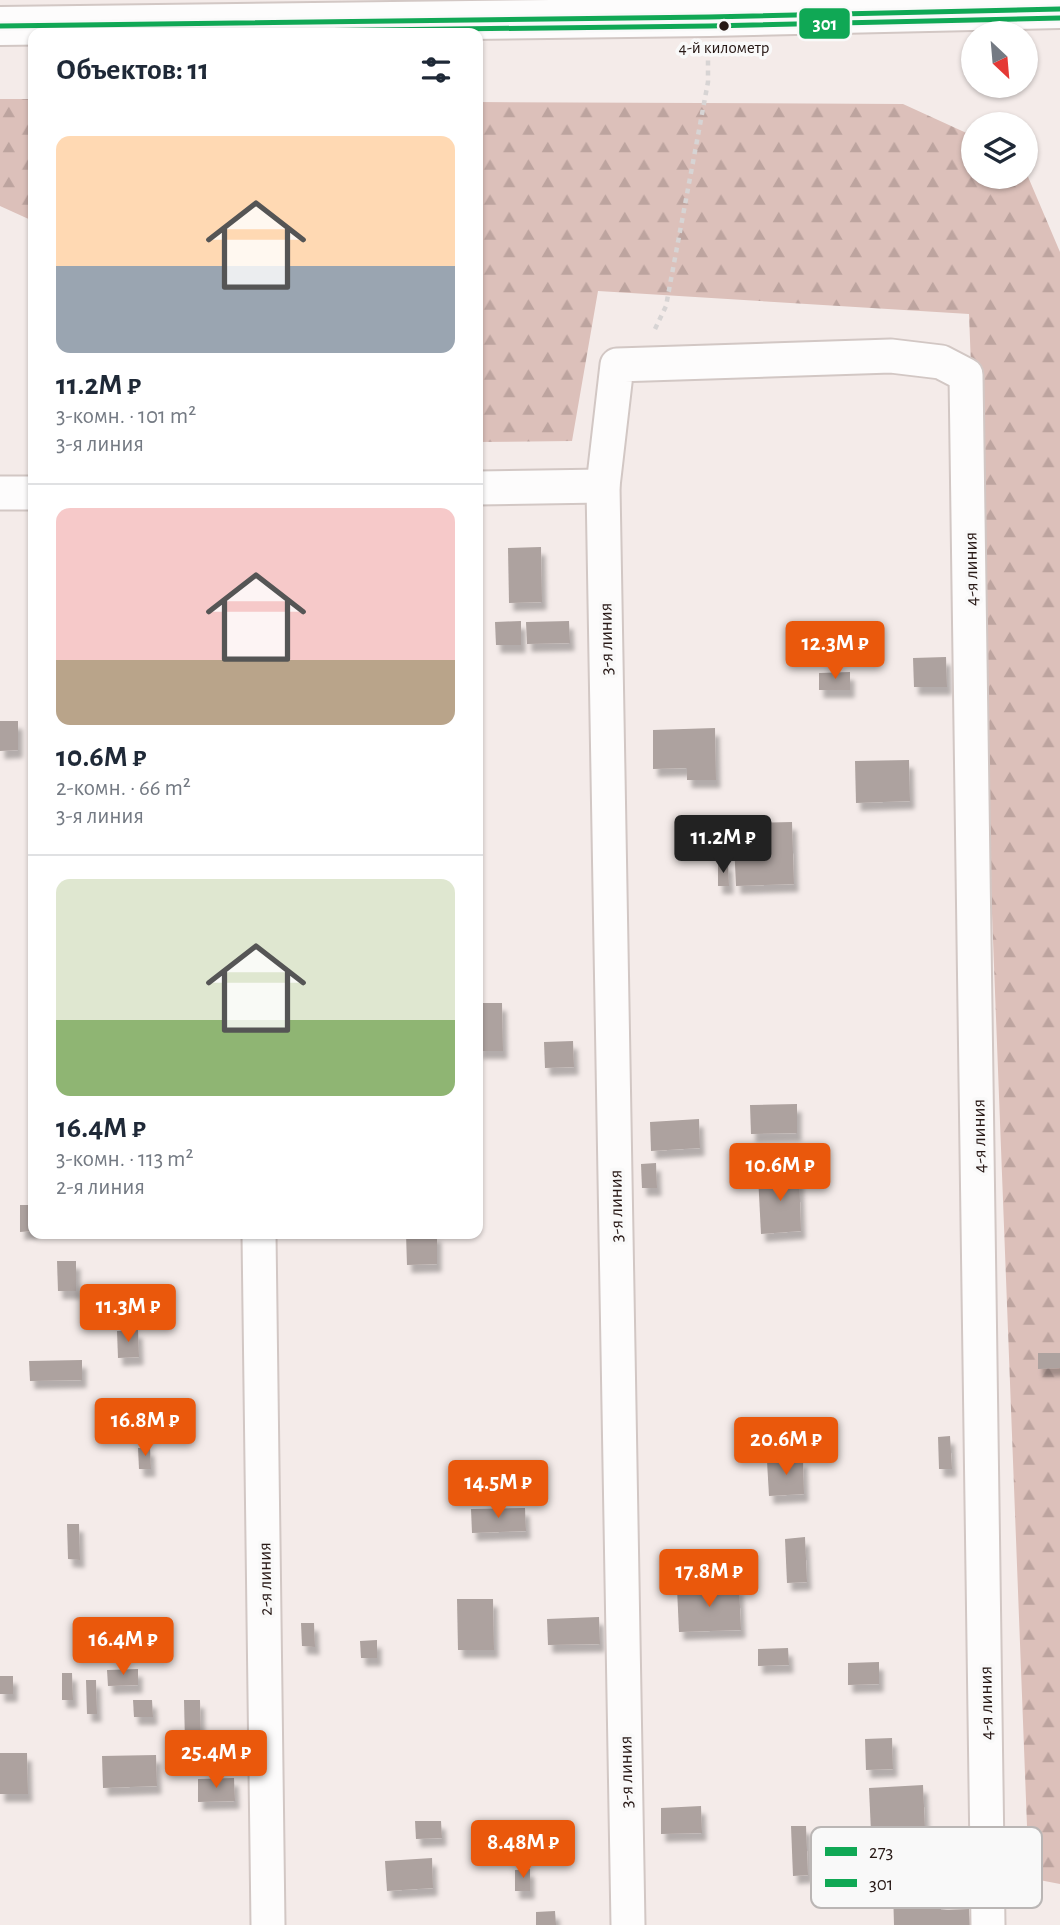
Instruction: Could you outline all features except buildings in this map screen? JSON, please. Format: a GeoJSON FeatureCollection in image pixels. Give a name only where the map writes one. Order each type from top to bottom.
{"type":"FeatureCollection","features":[{"type":"Feature","properties":{"kind":"main road"},"geometry":{"type":"LineString","coordinates":[[0,26],[709,17],[1060,9]]}},
{"type":"Feature","properties":{"kind":"street","name":"4-я линия"},"geometry":{"type":"LineString","coordinates":[[639,364],[891,356],[941,362],[966,375],[987,1827]]}},
{"type":"Feature","properties":{"kind":"street","name":"3-я линия"},"geometry":{"type":"LineString","coordinates":[[628,1925],[603,486],[617,365],[639,364]]}},
{"type":"Feature","properties":{"kind":"street"},"geometry":{"type":"LineString","coordinates":[[483,488],[603,486]]}},
{"type":"Feature","properties":{"kind":"street"},"geometry":{"type":"LineString","coordinates":[[0,493],[28,493]]}},
{"type":"Feature","properties":{"kind":"street","name":"2-я линия"},"geometry":{"type":"LineString","coordinates":[[259,1239],[268,1925]]}},
{"type":"Feature","properties":{"kind":"path"},"geometry":{"type":"LineString","coordinates":[[639,364],[666,306],[708,82],[709,17]]}},
{"type":"Feature","properties":{"kind":"green space"},"geometry":{"type":"Polygon","coordinates":[[[0,99],[28,99],[28,219],[0,206],[0,99]]]}},
{"type":"Feature","properties":{"kind":"green space"},"geometry":{"type":"Polygon","coordinates":[[[483,102],[903,104],[961,131],[961,189],[1033,189],[1060,252],[1060,1884],[1042,1881],[1042,1827],[1027,1827],[969,314],[598,291],[572,441],[483,442],[483,102]]]}},
{"type":"Feature","properties":{"kind":"transit line","name":"273"},"geometry":{"type":"LineString","coordinates":[[0,26],[709,17],[1060,9]]}},
{"type":"Feature","properties":{"kind":"transit line","name":"301"},"geometry":{"type":"LineString","coordinates":[[483,29],[1060,18]]}},
{"type":"Feature","properties":{"kind":"place","name":"4-й километр"},"geometry":{"type":"Point","coordinates":[724,26]}}]}
